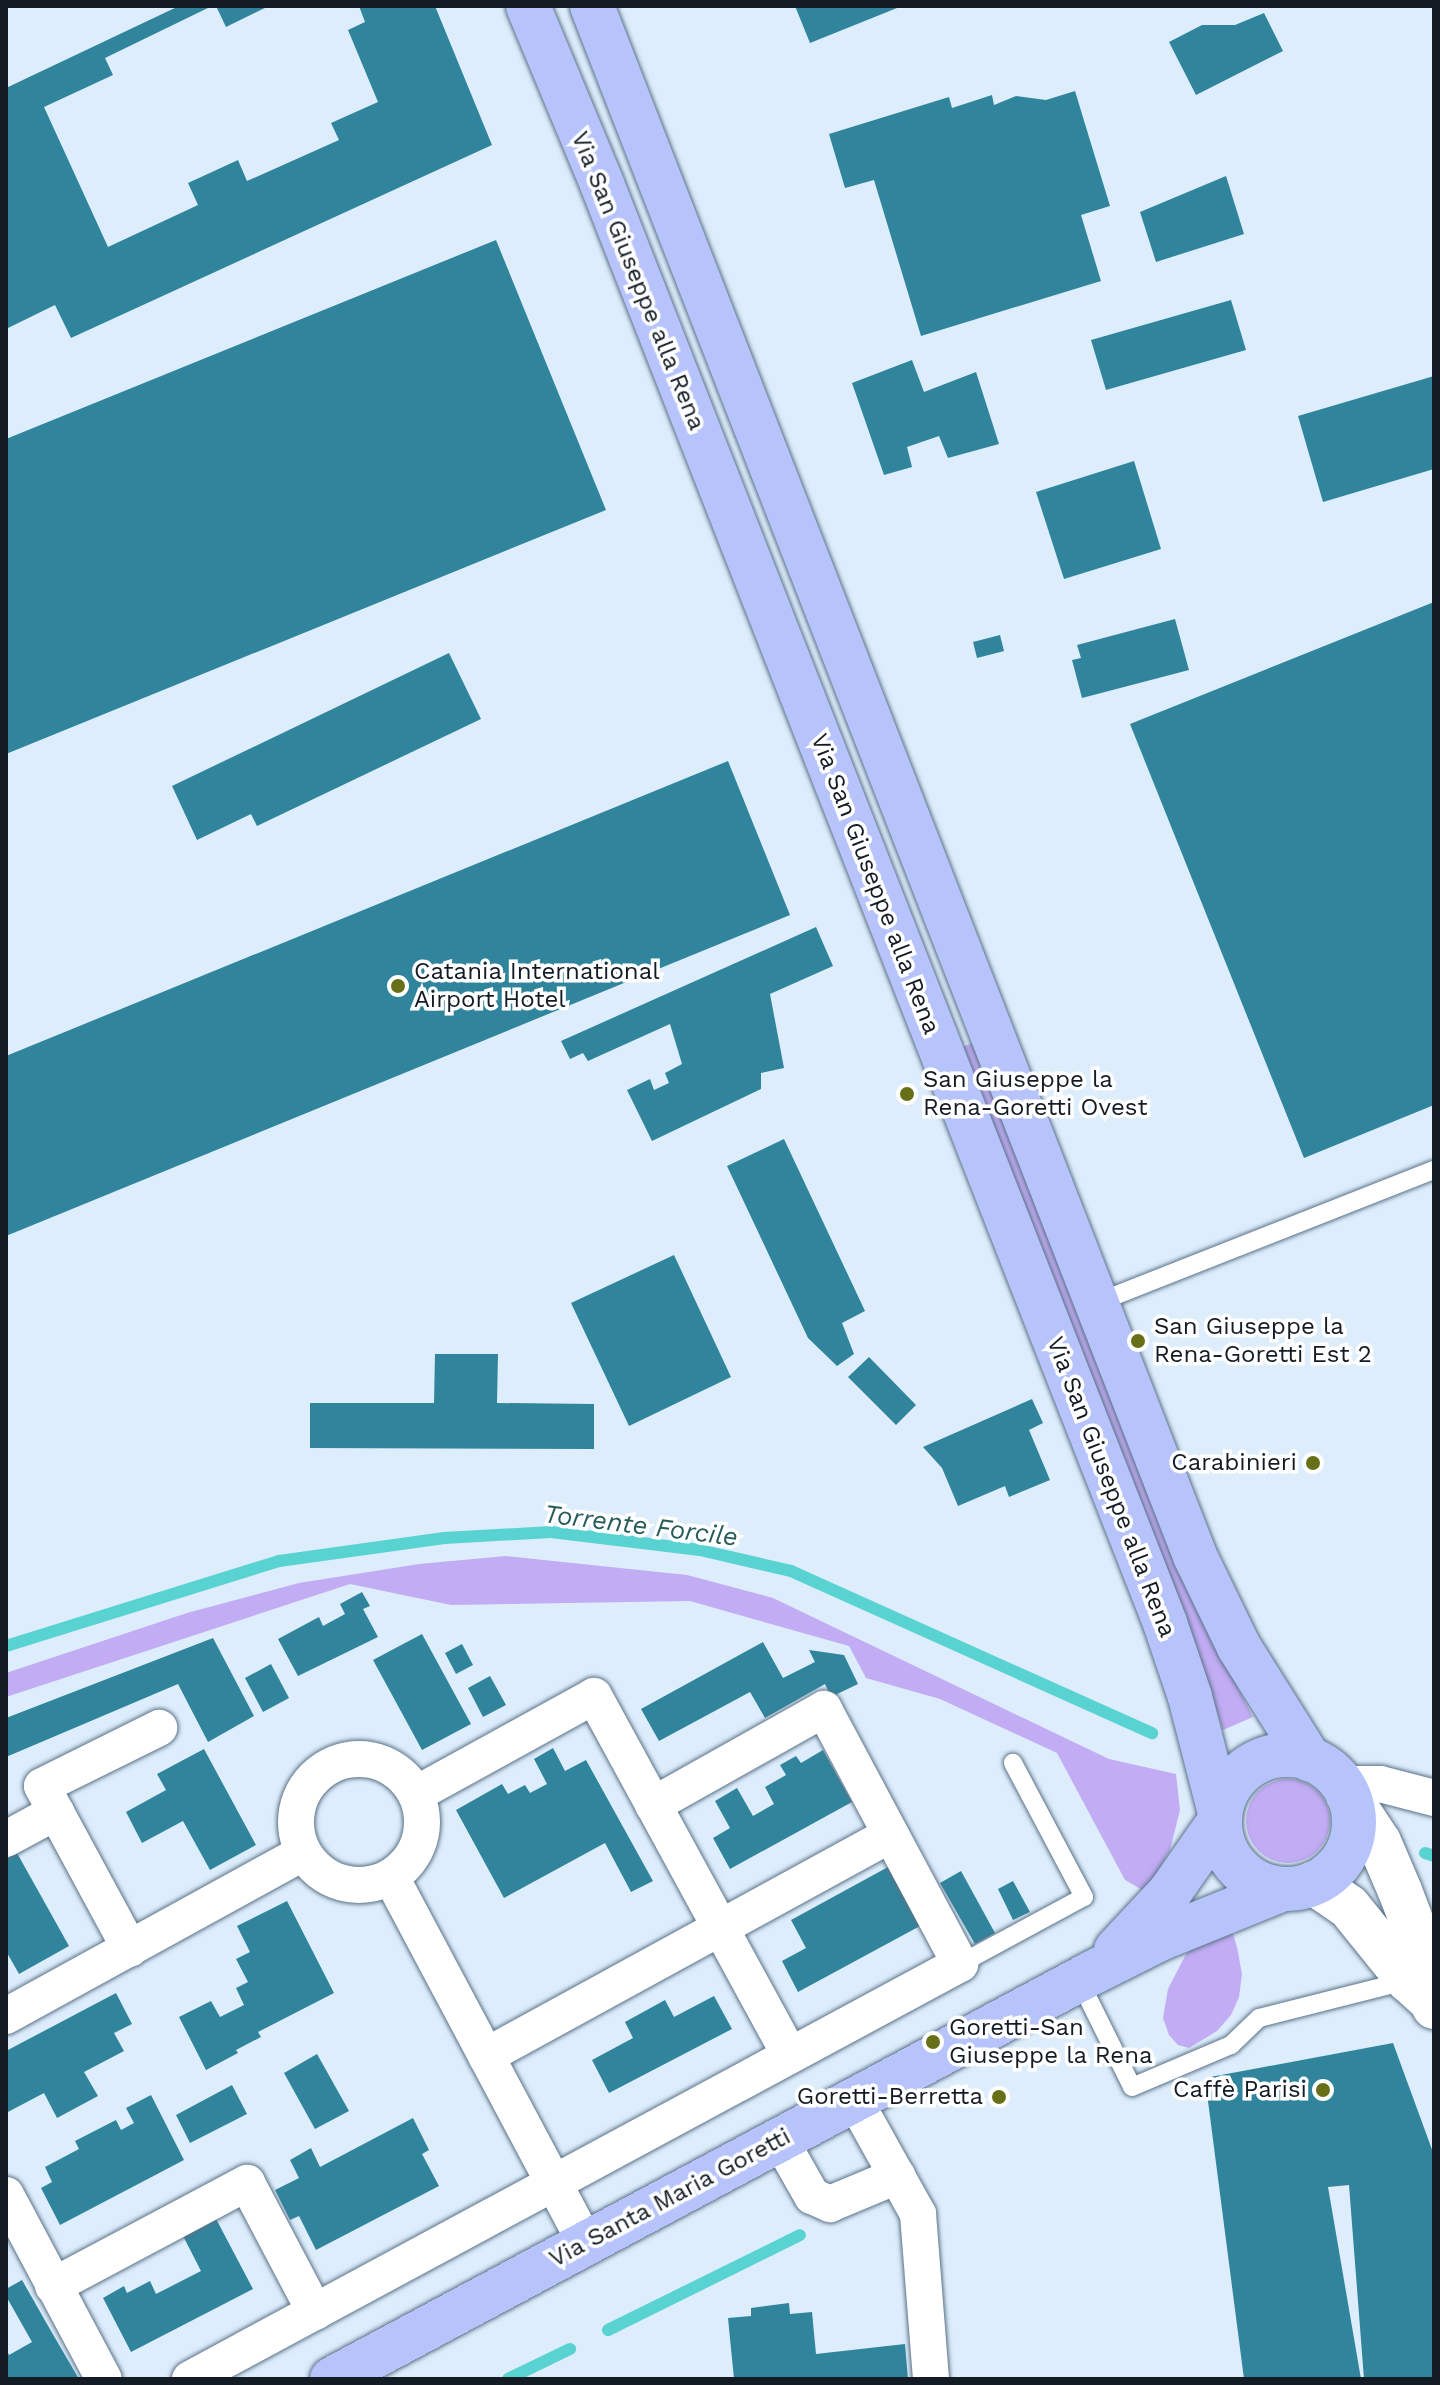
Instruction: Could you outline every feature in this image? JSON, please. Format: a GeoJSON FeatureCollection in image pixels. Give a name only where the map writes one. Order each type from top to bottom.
{"type":"FeatureCollection","features":[{"type":"Feature","properties":{"kind":"main road"},"geometry":{"type":"LineString","coordinates":[[532,17],[591,6],[1211,1591],[1257,1677],[1379,1842],[1424,1954],[1424,1996]]}},
{"type":"Feature","properties":{"kind":"main road","name":"Via San Giuseppe alla Rena"},"geometry":{"type":"LineString","coordinates":[[532,17],[602,184],[1165,1623],[1190,1697],[1220,1817]]}},
{"type":"Feature","properties":{"kind":"main road"},"geometry":{"type":"LineString","coordinates":[[875,885],[926,865]]}},
{"type":"Feature","properties":{"kind":"main road"},"geometry":{"type":"LineString","coordinates":[[931,1029],[983,1010]]}},
{"type":"Feature","properties":{"kind":"main road"},"geometry":{"type":"LineString","coordinates":[[1086,1976],[1170,1892],[1220,1817],[1232,1784],[1252,1765],[1287,1755],[1333,1779],[1353,1816],[1350,1844],[1335,1868],[1298,1886]]}},
{"type":"Feature","properties":{"kind":"main road"},"geometry":{"type":"LineString","coordinates":[[1220,1817],[1224,1845],[1237,1867],[1259,1883],[1298,1886],[1349,1907],[1424,1996]]}},
{"type":"Feature","properties":{"kind":"main road","name":"Via Santa Maria Goretti"},"geometry":{"type":"LineString","coordinates":[[332,2379],[1086,1976],[1176,1932],[1298,1886]]}},
{"type":"Feature","properties":{"kind":"street"},"geometry":{"type":"LineString","coordinates":[[416,1794],[594,1696],[790,2055]]}},
{"type":"Feature","properties":{"kind":"street"},"geometry":{"type":"LineString","coordinates":[[190,2379],[960,1964],[824,1709],[653,1805]]}},
{"type":"Feature","properties":{"kind":"street"},"geometry":{"type":"LineString","coordinates":[[130,1949],[42,1786],[159,1728]]}},
{"type":"Feature","properties":{"kind":"street"},"geometry":{"type":"LineString","coordinates":[[350,1759],[370,1759],[390,1766],[406,1779],[416,1794],[422,1814],[422,1833],[406,1865],[391,1877],[372,1884],[352,1885],[332,1880],[316,1869],[303,1853],[296,1834],[295,1813],[301,1793],[313,1777],[330,1765],[350,1759]]}},
{"type":"Feature","properties":{"kind":"street"},"geometry":{"type":"LineString","coordinates":[[1333,1779],[1424,1791]]}},
{"type":"Feature","properties":{"kind":"street"},"geometry":{"type":"LineString","coordinates":[[6,1839],[56,1812]]}},
{"type":"Feature","properties":{"kind":"street"},"geometry":{"type":"LineString","coordinates":[[486,2056],[890,1835]]}},
{"type":"Feature","properties":{"kind":"street"},"geometry":{"type":"LineString","coordinates":[[6,2016],[303,1853]]}},
{"type":"Feature","properties":{"kind":"street"},"geometry":{"type":"LineString","coordinates":[[391,1877],[586,2243]]}},
{"type":"Feature","properties":{"kind":"street"},"geometry":{"type":"LineString","coordinates":[[854,2099],[918,2214],[931,2379]]}},
{"type":"Feature","properties":{"kind":"street"},"geometry":{"type":"LineString","coordinates":[[779,2138],[812,2196],[830,2204],[897,2176]]}},
{"type":"Feature","properties":{"kind":"street"},"geometry":{"type":"LineString","coordinates":[[53,2286],[247,2183],[315,2312]]}},
{"type":"Feature","properties":{"kind":"street"},"geometry":{"type":"LineString","coordinates":[[6,2195],[104,2379]]}},
{"type":"Feature","properties":{"kind":"lane"},"geometry":{"type":"LineString","coordinates":[[1096,1303],[1434,1170]]}},
{"type":"Feature","properties":{"kind":"lane"},"geometry":{"type":"LineString","coordinates":[[960,1964],[1084,1897],[1013,1763]]}},
{"type":"Feature","properties":{"kind":"lane"},"geometry":{"type":"LineString","coordinates":[[1086,1976],[1132,2087],[1231,2045],[1259,2018],[1424,1996]]}},
{"type":"Feature","properties":{"kind":"shaded area"},"geometry":{"type":"Polygon","coordinates":[[[973,1043],[1210,1634],[1253,1717],[1223,1730],[1194,1640],[962,1047],[973,1043]]]}},
{"type":"Feature","properties":{"kind":"shaded area"},"geometry":{"type":"Polygon","coordinates":[[[506,1556],[687,1575],[773,1598],[1109,1759],[1176,1774],[1180,1810],[1170,1850],[1146,1892],[1125,1880],[1057,1753],[940,1699],[866,1678],[849,1646],[690,1601],[451,1605],[350,1584],[6,1697],[6,1673],[187,1613],[299,1583],[419,1564],[506,1556]]]}},
{"type":"Feature","properties":{"kind":"shaded area"},"geometry":{"type":"Polygon","coordinates":[[[1288,1779],[1311,1786],[1323,1798],[1330,1821],[1323,1844],[1311,1856],[1288,1863],[1265,1856],[1253,1844],[1246,1821],[1253,1798],[1265,1786],[1288,1779]]]}},
{"type":"Feature","properties":{"kind":"shaded area"},"geometry":{"type":"Polygon","coordinates":[[[1221,1929],[1233,1934],[1237,1947],[1242,1974],[1239,1997],[1231,2015],[1217,2031],[1189,2048],[1178,2045],[1169,2035],[1163,2018],[1168,1989],[1186,1954],[1202,1938],[1221,1929]]]}},
{"type":"Feature","properties":{"kind":"building"},"geometry":{"type":"Polygon","coordinates":[[[179,6],[212,6],[105,58],[113,75],[44,107],[108,247],[198,205],[188,183],[238,160],[247,181],[339,140],[331,123],[378,102],[348,30],[365,22],[359,6],[435,6],[492,145],[71,338],[55,305],[6,329],[6,88],[179,6]]]}},
{"type":"Feature","properties":{"kind":"building"},"geometry":{"type":"Polygon","coordinates":[[[216,6],[269,6],[226,27],[216,6]]]}},
{"type":"Feature","properties":{"kind":"building"},"geometry":{"type":"Polygon","coordinates":[[[795,6],[902,6],[810,43],[795,6]]]}},
{"type":"Feature","properties":{"kind":"building"},"geometry":{"type":"Polygon","coordinates":[[[1264,13],[1283,51],[1196,95],[1169,42],[1202,25],[1235,25],[1264,13]]]}},
{"type":"Feature","properties":{"kind":"building"},"geometry":{"type":"Polygon","coordinates":[[[1075,91],[1110,206],[1081,215],[1101,281],[921,336],[874,180],[845,188],[829,134],[949,97],[952,108],[992,95],[994,105],[1016,96],[1046,100],[1075,91]]]}},
{"type":"Feature","properties":{"kind":"building"},"geometry":{"type":"Polygon","coordinates":[[[1226,176],[1244,234],[1156,262],[1140,212],[1226,176]]]}},
{"type":"Feature","properties":{"kind":"building"},"geometry":{"type":"Polygon","coordinates":[[[496,240],[606,510],[6,754],[6,439],[496,240]]]}},
{"type":"Feature","properties":{"kind":"building"},"geometry":{"type":"Polygon","coordinates":[[[1231,300],[1246,350],[1106,390],[1091,340],[1231,300]]]}},
{"type":"Feature","properties":{"kind":"building"},"geometry":{"type":"Polygon","coordinates":[[[912,360],[924,392],[976,372],[999,444],[948,458],[939,436],[907,447],[912,467],[884,475],[852,383],[912,360]]]}},
{"type":"Feature","properties":{"kind":"building"},"geometry":{"type":"Polygon","coordinates":[[[1434,376],[1434,469],[1323,502],[1298,416],[1434,376]]]}},
{"type":"Feature","properties":{"kind":"building"},"geometry":{"type":"Polygon","coordinates":[[[1134,461],[1161,549],[1064,579],[1036,492],[1134,461]]]}},
{"type":"Feature","properties":{"kind":"building"},"geometry":{"type":"Polygon","coordinates":[[[1434,602],[1434,1105],[1304,1158],[1130,724],[1434,602]]]}},
{"type":"Feature","properties":{"kind":"building"},"geometry":{"type":"Polygon","coordinates":[[[1175,619],[1189,670],[1082,698],[1072,660],[1081,658],[1077,645],[1175,619]]]}},
{"type":"Feature","properties":{"kind":"building"},"geometry":{"type":"Polygon","coordinates":[[[1000,635],[1004,651],[977,658],[973,642],[1000,635]]]}},
{"type":"Feature","properties":{"kind":"building"},"geometry":{"type":"Polygon","coordinates":[[[449,653],[481,719],[257,826],[251,814],[197,840],[172,786],[449,653]]]}},
{"type":"Feature","properties":{"kind":"building","name":"Catania International Airport Hotel"},"geometry":{"type":"Polygon","coordinates":[[[728,761],[790,915],[6,1236],[6,1056],[728,761]]]}},
{"type":"Feature","properties":{"kind":"building"},"geometry":{"type":"Polygon","coordinates":[[[816,927],[833,966],[770,994],[784,1068],[761,1073],[761,1089],[652,1141],[627,1090],[650,1079],[654,1090],[669,1083],[665,1073],[682,1064],[670,1024],[588,1061],[583,1053],[570,1059],[561,1041],[816,927]]]}},
{"type":"Feature","properties":{"kind":"building"},"geometry":{"type":"Polygon","coordinates":[[[784,1139],[865,1311],[842,1323],[854,1354],[837,1366],[808,1338],[727,1166],[784,1139]]]}},
{"type":"Feature","properties":{"kind":"building"},"geometry":{"type":"Polygon","coordinates":[[[674,1255],[731,1377],[629,1426],[571,1303],[674,1255]]]}},
{"type":"Feature","properties":{"kind":"building"},"geometry":{"type":"Polygon","coordinates":[[[435,1354],[498,1354],[497,1403],[594,1404],[594,1449],[310,1448],[310,1403],[434,1403],[435,1354]]]}},
{"type":"Feature","properties":{"kind":"building"},"geometry":{"type":"Polygon","coordinates":[[[869,1357],[916,1405],[896,1425],[848,1377],[869,1357]]]}},
{"type":"Feature","properties":{"kind":"building"},"geometry":{"type":"Polygon","coordinates":[[[1032,1399],[1043,1423],[1029,1430],[1050,1480],[1009,1497],[1005,1486],[958,1506],[942,1468],[923,1447],[1032,1399]]]}},
{"type":"Feature","properties":{"kind":"building"},"geometry":{"type":"Polygon","coordinates":[[[362,1592],[370,1606],[363,1609],[378,1637],[298,1676],[278,1639],[319,1617],[323,1626],[345,1614],[340,1604],[362,1592]]]}},
{"type":"Feature","properties":{"kind":"building"},"geometry":{"type":"Polygon","coordinates":[[[422,1634],[471,1724],[422,1750],[373,1660],[422,1634]]]}},
{"type":"Feature","properties":{"kind":"building"},"geometry":{"type":"Polygon","coordinates":[[[213,1638],[254,1716],[208,1742],[178,1684],[6,1757],[6,1718],[213,1638]]]}},
{"type":"Feature","properties":{"kind":"building"},"geometry":{"type":"Polygon","coordinates":[[[763,1642],[783,1678],[815,1662],[809,1650],[844,1655],[858,1684],[831,1697],[825,1684],[765,1718],[750,1692],[659,1741],[641,1709],[763,1642]]]}},
{"type":"Feature","properties":{"kind":"building"},"geometry":{"type":"Polygon","coordinates":[[[462,1644],[473,1665],[456,1674],[445,1653],[462,1644]]]}},
{"type":"Feature","properties":{"kind":"building"},"geometry":{"type":"Polygon","coordinates":[[[271,1664],[289,1698],[263,1712],[245,1678],[271,1664]]]}},
{"type":"Feature","properties":{"kind":"building"},"geometry":{"type":"Polygon","coordinates":[[[490,1676],[506,1705],[483,1717],[468,1688],[490,1676]]]}},
{"type":"Feature","properties":{"kind":"building"},"geometry":{"type":"Polygon","coordinates":[[[553,1748],[565,1771],[586,1760],[653,1881],[631,1892],[605,1843],[504,1898],[456,1810],[502,1784],[508,1794],[525,1785],[530,1793],[547,1784],[534,1759],[553,1748]]]}},
{"type":"Feature","properties":{"kind":"building"},"geometry":{"type":"Polygon","coordinates":[[[204,1749],[256,1845],[210,1870],[183,1821],[142,1843],[126,1812],[166,1790],[157,1774],[204,1749]]]}},
{"type":"Feature","properties":{"kind":"building"},"geometry":{"type":"Polygon","coordinates":[[[823,1750],[852,1802],[730,1869],[713,1838],[730,1828],[715,1801],[737,1788],[753,1816],[774,1804],[765,1787],[786,1775],[780,1765],[796,1756],[801,1763],[823,1750]]]}},
{"type":"Feature","properties":{"kind":"building"},"geometry":{"type":"Polygon","coordinates":[[[17,1853],[69,1946],[19,1974],[6,1951],[6,1859],[17,1853]]]}},
{"type":"Feature","properties":{"kind":"building"},"geometry":{"type":"Polygon","coordinates":[[[888,1867],[920,1926],[798,1992],[782,1961],[806,1948],[791,1920],[888,1867]]]}},
{"type":"Feature","properties":{"kind":"building"},"geometry":{"type":"Polygon","coordinates":[[[961,1871],[995,1933],[975,1944],[940,1883],[961,1871]]]}},
{"type":"Feature","properties":{"kind":"building"},"geometry":{"type":"Polygon","coordinates":[[[1013,1881],[1030,1912],[1013,1920],[998,1889],[1013,1881]]]}},
{"type":"Feature","properties":{"kind":"building"},"geometry":{"type":"Polygon","coordinates":[[[287,1901],[334,1993],[258,2032],[261,2037],[206,2070],[179,2017],[211,2001],[220,2017],[244,2005],[236,1988],[248,1982],[236,1959],[250,1952],[237,1926],[287,1901]]]}},
{"type":"Feature","properties":{"kind":"building"},"geometry":{"type":"Polygon","coordinates":[[[116,1993],[132,2024],[114,2033],[124,2051],[84,2072],[98,2096],[57,2118],[44,2093],[6,2113],[6,2051],[116,1993]]]}},
{"type":"Feature","properties":{"kind":"building"},"geometry":{"type":"Polygon","coordinates":[[[714,1996],[732,2029],[609,2093],[592,2060],[633,2038],[625,2022],[665,2000],[674,2017],[714,1996]]]}},
{"type":"Feature","properties":{"kind":"building"},"geometry":{"type":"Polygon","coordinates":[[[1393,2043],[1434,2155],[1434,2379],[1364,2379],[1349,2185],[1328,2187],[1361,2379],[1244,2379],[1205,2078],[1393,2043]]]}},
{"type":"Feature","properties":{"kind":"building"},"geometry":{"type":"Polygon","coordinates":[[[317,2054],[349,2111],[315,2129],[284,2073],[317,2054]]]}},
{"type":"Feature","properties":{"kind":"building"},"geometry":{"type":"Polygon","coordinates":[[[232,2085],[247,2114],[190,2143],[176,2115],[232,2085]]]}},
{"type":"Feature","properties":{"kind":"building"},"geometry":{"type":"Polygon","coordinates":[[[151,2095],[184,2160],[60,2225],[41,2188],[52,2182],[45,2167],[79,2149],[75,2141],[116,2120],[121,2130],[134,2123],[126,2108],[151,2095]]]}},
{"type":"Feature","properties":{"kind":"building"},"geometry":{"type":"Polygon","coordinates":[[[413,2118],[429,2150],[422,2154],[439,2186],[316,2250],[299,2216],[290,2220],[275,2190],[299,2178],[290,2160],[311,2148],[320,2167],[413,2118]]]}},
{"type":"Feature","properties":{"kind":"building"},"geometry":{"type":"Polygon","coordinates":[[[214,2215],[253,2289],[131,2352],[103,2298],[124,2286],[127,2293],[150,2281],[156,2294],[201,2271],[181,2232],[214,2215]]]}},
{"type":"Feature","properties":{"kind":"building"},"geometry":{"type":"Polygon","coordinates":[[[22,2280],[79,2379],[6,2379],[6,2349],[9,2355],[32,2342],[6,2296],[6,2289],[22,2280]]]}},
{"type":"Feature","properties":{"kind":"building"},"geometry":{"type":"Polygon","coordinates":[[[789,2303],[790,2314],[812,2312],[816,2354],[905,2344],[908,2379],[734,2379],[728,2318],[751,2316],[751,2308],[789,2303]]]}},
{"type":"Feature","properties":{"kind":"waterway","name":"Torrente Forcile"},"geometry":{"type":"LineString","coordinates":[[6,1646],[279,1561],[444,1538],[551,1532],[700,1550],[791,1571],[1152,1733]]}},
{"type":"Feature","properties":{"kind":"waterway","name":"Torrente Forcile"},"geometry":{"type":"LineString","coordinates":[[1425,1853],[1434,1856]]}},
{"type":"Feature","properties":{"kind":"waterway"},"geometry":{"type":"LineString","coordinates":[[608,2330],[800,2235]]}},
{"type":"Feature","properties":{"kind":"waterway"},"geometry":{"type":"LineString","coordinates":[[508,2379],[570,2349]]}},
{"type":"Feature","properties":{"kind":"place","name":"Catania International Airport Hotel"},"geometry":{"type":"Point","coordinates":[398,986]}},
{"type":"Feature","properties":{"kind":"place","name":"San Giuseppe la Rena-Goretti Ovest"},"geometry":{"type":"Point","coordinates":[907,1094]}},
{"type":"Feature","properties":{"kind":"place","name":"San Giuseppe la Rena-Goretti Est 2"},"geometry":{"type":"Point","coordinates":[1138,1341]}},
{"type":"Feature","properties":{"kind":"place","name":"Carabinieri"},"geometry":{"type":"Point","coordinates":[1313,1463]}},
{"type":"Feature","properties":{"kind":"place","name":"Goretti-San Giuseppe la Rena"},"geometry":{"type":"Point","coordinates":[933,2042]}},
{"type":"Feature","properties":{"kind":"place","name":"Caffè Parisi"},"geometry":{"type":"Point","coordinates":[1323,2090]}},
{"type":"Feature","properties":{"kind":"place","name":"Goretti-Berretta"},"geometry":{"type":"Point","coordinates":[999,2097]}}]}
